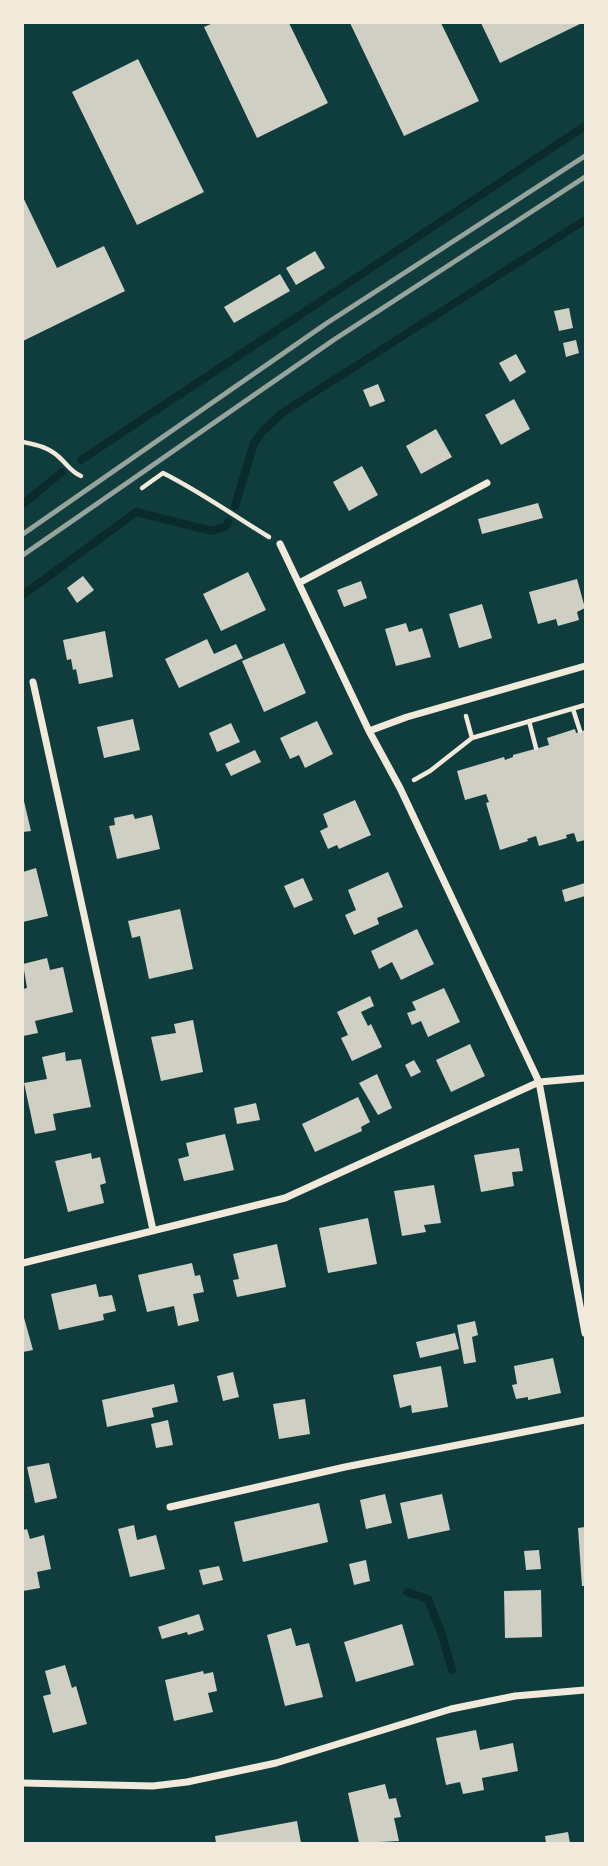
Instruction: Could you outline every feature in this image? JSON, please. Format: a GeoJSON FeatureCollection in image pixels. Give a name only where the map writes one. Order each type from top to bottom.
{"type":"FeatureCollection","features":[{"type":"Feature","properties":{"kind":"street"},"geometry":{"type":"LineString","coordinates":[[299,583],[487,483]]}},
{"type":"Feature","properties":{"kind":"street"},"geometry":{"type":"LineString","coordinates":[[280,544],[369,731],[400,788],[539,1083],[585,1333]]}},
{"type":"Feature","properties":{"kind":"street"},"geometry":{"type":"LineString","coordinates":[[369,731],[585,666]]}},
{"type":"Feature","properties":{"kind":"street"},"geometry":{"type":"LineString","coordinates":[[33,682],[153,1230]]}},
{"type":"Feature","properties":{"kind":"street"},"geometry":{"type":"LineString","coordinates":[[23,1263],[285,1198],[539,1083],[585,1078]]}},
{"type":"Feature","properties":{"kind":"street"},"geometry":{"type":"LineString","coordinates":[[170,1507],[345,1467],[585,1420]]}},
{"type":"Feature","properties":{"kind":"street"},"geometry":{"type":"LineString","coordinates":[[23,1783],[153,1786],[187,1782],[276,1763],[451,1709],[515,1696],[585,1690]]}},
{"type":"Feature","properties":{"kind":"path"},"geometry":{"type":"LineString","coordinates":[[23,442],[43,445],[49,452],[58,455],[73,473],[81,476]]}},
{"type":"Feature","properties":{"kind":"path"},"geometry":{"type":"LineString","coordinates":[[142,488],[163,474],[215,501],[235,517],[280,544]]}},
{"type":"Feature","properties":{"kind":"path"},"geometry":{"type":"LineString","coordinates":[[461,702],[472,738]]}},
{"type":"Feature","properties":{"kind":"path"},"geometry":{"type":"LineString","coordinates":[[400,788],[430,771],[472,738],[585,705]]}},
{"type":"Feature","properties":{"kind":"path"},"geometry":{"type":"LineString","coordinates":[[573,709],[580,731]]}},
{"type":"Feature","properties":{"kind":"path"},"geometry":{"type":"LineString","coordinates":[[529,721],[536,748]]}},
{"type":"Feature","properties":{"kind":"building"},"geometry":{"type":"Polygon","coordinates":[[[213,23],[289,23],[328,103],[257,138],[204,27],[213,23]]]}},
{"type":"Feature","properties":{"kind":"building"},"geometry":{"type":"Polygon","coordinates":[[[350,23],[441,23],[479,101],[404,136],[350,23]]]}},
{"type":"Feature","properties":{"kind":"building"},"geometry":{"type":"Polygon","coordinates":[[[481,23],[582,23],[500,63],[481,23]]]}},
{"type":"Feature","properties":{"kind":"building"},"geometry":{"type":"Polygon","coordinates":[[[138,59],[204,192],[137,225],[72,92],[138,59]]]}},
{"type":"Feature","properties":{"kind":"building"},"geometry":{"type":"Polygon","coordinates":[[[23,197],[57,268],[104,246],[125,291],[23,341],[23,197]]]}},
{"type":"Feature","properties":{"kind":"building"},"geometry":{"type":"Polygon","coordinates":[[[315,251],[325,268],[296,285],[286,268],[315,251]]]}},
{"type":"Feature","properties":{"kind":"building"},"geometry":{"type":"Polygon","coordinates":[[[280,274],[290,291],[234,323],[224,307],[280,274]]]}},
{"type":"Feature","properties":{"kind":"building"},"geometry":{"type":"Polygon","coordinates":[[[569,308],[573,328],[559,331],[554,311],[569,308]]]}},
{"type":"Feature","properties":{"kind":"building"},"geometry":{"type":"Polygon","coordinates":[[[576,340],[579,353],[566,357],[563,343],[576,340]]]}},
{"type":"Feature","properties":{"kind":"building"},"geometry":{"type":"Polygon","coordinates":[[[516,354],[526,372],[510,382],[499,363],[516,354]]]}},
{"type":"Feature","properties":{"kind":"building"},"geometry":{"type":"Polygon","coordinates":[[[378,384],[385,401],[370,407],[363,390],[378,384]]]}},
{"type":"Feature","properties":{"kind":"building"},"geometry":{"type":"Polygon","coordinates":[[[514,399],[530,429],[501,445],[485,415],[514,399]]]}},
{"type":"Feature","properties":{"kind":"building"},"geometry":{"type":"Polygon","coordinates":[[[436,429],[452,457],[421,474],[406,446],[436,429]]]}},
{"type":"Feature","properties":{"kind":"building"},"geometry":{"type":"Polygon","coordinates":[[[362,466],[378,495],[349,511],[333,482],[362,466]]]}},
{"type":"Feature","properties":{"kind":"building"},"geometry":{"type":"Polygon","coordinates":[[[538,503],[543,518],[482,534],[478,519],[538,503]]]}},
{"type":"Feature","properties":{"kind":"building"},"geometry":{"type":"Polygon","coordinates":[[[248,572],[266,610],[221,631],[203,594],[248,572]]]}},
{"type":"Feature","properties":{"kind":"building"},"geometry":{"type":"Polygon","coordinates":[[[83,576],[94,590],[77,603],[67,588],[83,576]]]}},
{"type":"Feature","properties":{"kind":"building"},"geometry":{"type":"Polygon","coordinates":[[[577,579],[585,608],[577,612],[579,620],[558,626],[556,619],[538,624],[529,592],[577,579]]]}},
{"type":"Feature","properties":{"kind":"building"},"geometry":{"type":"Polygon","coordinates":[[[361,581],[367,598],[344,607],[337,590],[361,581]]]}},
{"type":"Feature","properties":{"kind":"building"},"geometry":{"type":"Polygon","coordinates":[[[482,604],[492,638],[459,648],[449,614],[482,604]]]}},
{"type":"Feature","properties":{"kind":"building"},"geometry":{"type":"Polygon","coordinates":[[[406,623],[409,632],[422,628],[431,657],[396,666],[385,629],[406,623]]]}},
{"type":"Feature","properties":{"kind":"building"},"geometry":{"type":"Polygon","coordinates":[[[105,631],[113,677],[79,684],[71,659],[67,660],[63,640],[105,631]]]}},
{"type":"Feature","properties":{"kind":"building"},"geometry":{"type":"Polygon","coordinates":[[[207,639],[214,654],[236,644],[243,658],[179,688],[165,659],[207,639]]]}},
{"type":"Feature","properties":{"kind":"building"},"geometry":{"type":"Polygon","coordinates":[[[284,643],[306,693],[264,712],[242,661],[284,643]]]}},
{"type":"Feature","properties":{"kind":"building"},"geometry":{"type":"Polygon","coordinates":[[[133,719],[140,750],[104,758],[97,727],[133,719]]]}},
{"type":"Feature","properties":{"kind":"building"},"geometry":{"type":"Polygon","coordinates":[[[317,721],[333,754],[305,768],[299,755],[290,759],[280,738],[317,721]]]}},
{"type":"Feature","properties":{"kind":"building"},"geometry":{"type":"Polygon","coordinates":[[[231,723],[240,742],[217,752],[209,733],[231,723]]]}},
{"type":"Feature","properties":{"kind":"building"},"geometry":{"type":"Polygon","coordinates":[[[575,729],[576,733],[585,730],[585,840],[577,842],[574,833],[566,835],[567,838],[539,846],[536,836],[500,850],[486,803],[489,802],[486,794],[465,800],[457,771],[504,757],[505,760],[513,755],[549,745],[547,738],[575,729]]]}},
{"type":"Feature","properties":{"kind":"building"},"geometry":{"type":"Polygon","coordinates":[[[255,750],[261,762],[231,776],[225,764],[255,750]]]}},
{"type":"Feature","properties":{"kind":"building"},"geometry":{"type":"Polygon","coordinates":[[[23,797],[31,831],[23,832],[23,797]]]}},
{"type":"Feature","properties":{"kind":"building"},"geometry":{"type":"Polygon","coordinates":[[[355,800],[371,835],[339,849],[337,845],[328,849],[320,831],[328,827],[323,814],[355,800]]]}},
{"type":"Feature","properties":{"kind":"building"},"geometry":{"type":"Polygon","coordinates":[[[133,814],[135,819],[152,815],[160,849],[117,859],[109,826],[115,825],[114,818],[133,814]]]}},
{"type":"Feature","properties":{"kind":"building"},"geometry":{"type":"Polygon","coordinates":[[[36,868],[48,916],[23,922],[23,872],[36,868]]]}},
{"type":"Feature","properties":{"kind":"building"},"geometry":{"type":"Polygon","coordinates":[[[388,872],[403,907],[377,918],[379,924],[354,935],[345,915],[356,910],[348,890],[388,872]]]}},
{"type":"Feature","properties":{"kind":"building"},"geometry":{"type":"Polygon","coordinates":[[[303,878],[313,900],[294,908],[284,886],[303,878]]]}},
{"type":"Feature","properties":{"kind":"building"},"geometry":{"type":"Polygon","coordinates":[[[585,883],[585,896],[565,902],[562,890],[585,883]]]}},
{"type":"Feature","properties":{"kind":"building"},"geometry":{"type":"Polygon","coordinates":[[[180,909],[193,969],[149,979],[140,936],[132,938],[128,921],[180,909]]]}},
{"type":"Feature","properties":{"kind":"building"},"geometry":{"type":"Polygon","coordinates":[[[417,929],[434,964],[401,980],[392,962],[379,969],[371,951],[417,929]]]}},
{"type":"Feature","properties":{"kind":"building"},"geometry":{"type":"Polygon","coordinates":[[[47,958],[50,970],[63,967],[73,1012],[35,1021],[38,1033],[23,1036],[23,989],[27,988],[23,964],[47,958]]]}},
{"type":"Feature","properties":{"kind":"building"},"geometry":{"type":"Polygon","coordinates":[[[444,988],[460,1022],[428,1037],[421,1021],[412,1025],[407,1013],[416,1010],[412,1002],[444,988]]]}},
{"type":"Feature","properties":{"kind":"building"},"geometry":{"type":"Polygon","coordinates":[[[370,996],[374,1006],[361,1012],[368,1026],[371,1024],[382,1047],[352,1061],[341,1038],[348,1035],[337,1012],[370,996]]]}},
{"type":"Feature","properties":{"kind":"building"},"geometry":{"type":"Polygon","coordinates":[[[193,1020],[203,1072],[161,1081],[151,1037],[176,1033],[174,1024],[193,1020]]]}},
{"type":"Feature","properties":{"kind":"building"},"geometry":{"type":"Polygon","coordinates":[[[470,1044],[485,1076],[451,1092],[436,1060],[470,1044]]]}},
{"type":"Feature","properties":{"kind":"building"},"geometry":{"type":"Polygon","coordinates":[[[65,1052],[66,1061],[81,1059],[91,1107],[53,1114],[56,1130],[35,1134],[24,1083],[47,1079],[42,1057],[65,1052]]]}},
{"type":"Feature","properties":{"kind":"building"},"geometry":{"type":"Polygon","coordinates":[[[414,1060],[421,1072],[411,1077],[405,1065],[414,1060]]]}},
{"type":"Feature","properties":{"kind":"building"},"geometry":{"type":"Polygon","coordinates":[[[377,1074],[392,1108],[378,1115],[359,1083],[377,1074]]]}},
{"type":"Feature","properties":{"kind":"building"},"geometry":{"type":"Polygon","coordinates":[[[358,1097],[370,1122],[361,1127],[362,1131],[315,1152],[302,1124],[358,1097]]]}},
{"type":"Feature","properties":{"kind":"building"},"geometry":{"type":"Polygon","coordinates":[[[256,1103],[260,1120],[237,1124],[234,1108],[256,1103]]]}},
{"type":"Feature","properties":{"kind":"building"},"geometry":{"type":"Polygon","coordinates":[[[225,1134],[234,1170],[184,1181],[178,1159],[189,1156],[186,1143],[225,1134]]]}},
{"type":"Feature","properties":{"kind":"building"},"geometry":{"type":"Polygon","coordinates":[[[519,1148],[523,1171],[512,1172],[514,1186],[481,1192],[474,1155],[519,1148]]]}},
{"type":"Feature","properties":{"kind":"building"},"geometry":{"type":"Polygon","coordinates":[[[91,1153],[92,1159],[100,1157],[106,1183],[100,1185],[104,1203],[68,1212],[55,1161],[91,1153]]]}},
{"type":"Feature","properties":{"kind":"building"},"geometry":{"type":"Polygon","coordinates":[[[434,1185],[441,1223],[424,1225],[426,1232],[402,1236],[394,1191],[434,1185]]]}},
{"type":"Feature","properties":{"kind":"building"},"geometry":{"type":"Polygon","coordinates":[[[368,1218],[377,1264],[328,1273],[319,1228],[368,1218]]]}},
{"type":"Feature","properties":{"kind":"building"},"geometry":{"type":"Polygon","coordinates":[[[277,1244],[286,1287],[237,1297],[233,1280],[239,1279],[233,1254],[277,1244]]]}},
{"type":"Feature","properties":{"kind":"building"},"geometry":{"type":"Polygon","coordinates":[[[192,1263],[195,1276],[200,1275],[204,1292],[193,1294],[199,1321],[178,1326],[174,1306],[147,1312],[138,1275],[192,1263]]]}},
{"type":"Feature","properties":{"kind":"building"},"geometry":{"type":"Polygon","coordinates":[[[96,1284],[99,1297],[112,1295],[116,1311],[103,1314],[104,1320],[59,1330],[51,1294],[96,1284]]]}},
{"type":"Feature","properties":{"kind":"building"},"geometry":{"type":"Polygon","coordinates":[[[23,1314],[33,1350],[23,1352],[23,1314]]]}},
{"type":"Feature","properties":{"kind":"building"},"geometry":{"type":"Polygon","coordinates":[[[475,1321],[478,1335],[472,1337],[476,1362],[464,1364],[457,1325],[475,1321]]]}},
{"type":"Feature","properties":{"kind":"building"},"geometry":{"type":"Polygon","coordinates":[[[455,1333],[459,1349],[420,1358],[416,1342],[455,1333]]]}},
{"type":"Feature","properties":{"kind":"building"},"geometry":{"type":"Polygon","coordinates":[[[553,1358],[561,1393],[528,1400],[528,1397],[516,1399],[512,1385],[517,1384],[514,1366],[553,1358]]]}},
{"type":"Feature","properties":{"kind":"building"},"geometry":{"type":"Polygon","coordinates":[[[441,1366],[448,1407],[412,1413],[411,1405],[400,1408],[393,1375],[441,1366]]]}},
{"type":"Feature","properties":{"kind":"building"},"geometry":{"type":"Polygon","coordinates":[[[233,1372],[239,1397],[223,1401],[217,1376],[233,1372]]]}},
{"type":"Feature","properties":{"kind":"building"},"geometry":{"type":"Polygon","coordinates":[[[174,1384],[178,1402],[152,1408],[154,1417],[107,1427],[102,1400],[174,1384]]]}},
{"type":"Feature","properties":{"kind":"building"},"geometry":{"type":"Polygon","coordinates":[[[305,1399],[310,1434],[279,1439],[273,1404],[305,1399]]]}},
{"type":"Feature","properties":{"kind":"building"},"geometry":{"type":"Polygon","coordinates":[[[168,1420],[173,1445],[156,1448],[151,1424],[168,1420]]]}},
{"type":"Feature","properties":{"kind":"building"},"geometry":{"type":"Polygon","coordinates":[[[49,1463],[57,1498],[35,1503],[27,1467],[49,1463]]]}},
{"type":"Feature","properties":{"kind":"building"},"geometry":{"type":"Polygon","coordinates":[[[385,1494],[392,1523],[366,1529],[360,1500],[385,1494]]]}},
{"type":"Feature","properties":{"kind":"building"},"geometry":{"type":"Polygon","coordinates":[[[442,1494],[450,1530],[408,1539],[400,1503],[442,1494]]]}},
{"type":"Feature","properties":{"kind":"building"},"geometry":{"type":"Polygon","coordinates":[[[319,1503],[328,1542],[243,1562],[234,1522],[319,1503]]]}},
{"type":"Feature","properties":{"kind":"building"},"geometry":{"type":"Polygon","coordinates":[[[134,1525],[137,1540],[156,1535],[165,1569],[130,1577],[118,1529],[134,1525]]]}},
{"type":"Feature","properties":{"kind":"building"},"geometry":{"type":"Polygon","coordinates":[[[585,1527],[585,1586],[582,1586],[578,1528],[585,1527]]]}},
{"type":"Feature","properties":{"kind":"building"},"geometry":{"type":"Polygon","coordinates":[[[27,1529],[30,1539],[44,1535],[51,1569],[37,1572],[40,1588],[23,1591],[23,1530],[27,1529]]]}},
{"type":"Feature","properties":{"kind":"building"},"geometry":{"type":"Polygon","coordinates":[[[539,1550],[541,1569],[526,1570],[524,1551],[539,1550]]]}},
{"type":"Feature","properties":{"kind":"building"},"geometry":{"type":"Polygon","coordinates":[[[366,1560],[370,1581],[354,1585],[349,1564],[366,1560]]]}},
{"type":"Feature","properties":{"kind":"building"},"geometry":{"type":"Polygon","coordinates":[[[219,1566],[223,1580],[203,1585],[199,1570],[219,1566]]]}},
{"type":"Feature","properties":{"kind":"building"},"geometry":{"type":"Polygon","coordinates":[[[541,1590],[542,1637],[505,1638],[504,1591],[541,1590]]]}},
{"type":"Feature","properties":{"kind":"building"},"geometry":{"type":"Polygon","coordinates":[[[199,1614],[204,1630],[162,1639],[158,1627],[199,1614]]]}},
{"type":"Feature","properties":{"kind":"building"},"geometry":{"type":"Polygon","coordinates":[[[402,1624],[414,1665],[356,1682],[344,1642],[402,1624]]]}},
{"type":"Feature","properties":{"kind":"building"},"geometry":{"type":"Polygon","coordinates":[[[291,1628],[296,1646],[309,1643],[323,1697],[285,1706],[267,1635],[291,1628]]]}},
{"type":"Feature","properties":{"kind":"building"},"geometry":{"type":"Polygon","coordinates":[[[65,1665],[72,1688],[76,1686],[87,1724],[53,1733],[43,1696],[51,1694],[45,1671],[65,1665]]]}},
{"type":"Feature","properties":{"kind":"building"},"geometry":{"type":"Polygon","coordinates":[[[203,1671],[204,1674],[213,1672],[217,1691],[208,1693],[213,1712],[174,1721],[165,1680],[203,1671]]]}},
{"type":"Feature","properties":{"kind":"building"},"geometry":{"type":"Polygon","coordinates":[[[476,1730],[480,1750],[513,1743],[518,1771],[482,1778],[484,1790],[463,1794],[460,1782],[446,1785],[436,1738],[476,1730]]]}},
{"type":"Feature","properties":{"kind":"building"},"geometry":{"type":"Polygon","coordinates":[[[385,1784],[389,1799],[396,1798],[401,1817],[394,1818],[399,1841],[359,1843],[348,1793],[385,1784]]]}},
{"type":"Feature","properties":{"kind":"building"},"geometry":{"type":"Polygon","coordinates":[[[297,1821],[301,1843],[216,1843],[215,1836],[297,1821]]]}},
{"type":"Feature","properties":{"kind":"building"},"geometry":{"type":"Polygon","coordinates":[[[568,1832],[570,1843],[546,1843],[545,1836],[568,1832]]]}},
{"type":"Feature","properties":{"kind":"waterway"},"geometry":{"type":"LineString","coordinates":[[81,460],[585,126]]}},
{"type":"Feature","properties":{"kind":"waterway"},"geometry":{"type":"LineString","coordinates":[[235,506],[254,443],[282,413],[585,220]]}},
{"type":"Feature","properties":{"kind":"waterway"},"geometry":{"type":"LineString","coordinates":[[23,504],[62,472]]}},
{"type":"Feature","properties":{"kind":"waterway"},"geometry":{"type":"LineString","coordinates":[[23,595],[136,512],[212,531],[225,527],[228,522]]}},
{"type":"Feature","properties":{"kind":"waterway"},"geometry":{"type":"LineString","coordinates":[[407,1592],[428,1599],[452,1670]]}},
{"type":"Feature","properties":{"kind":"railway"},"geometry":{"type":"LineString","coordinates":[[23,534],[327,323],[585,156]]}},
{"type":"Feature","properties":{"kind":"railway"},"geometry":{"type":"LineString","coordinates":[[23,555],[335,339],[585,177]]}}]}
